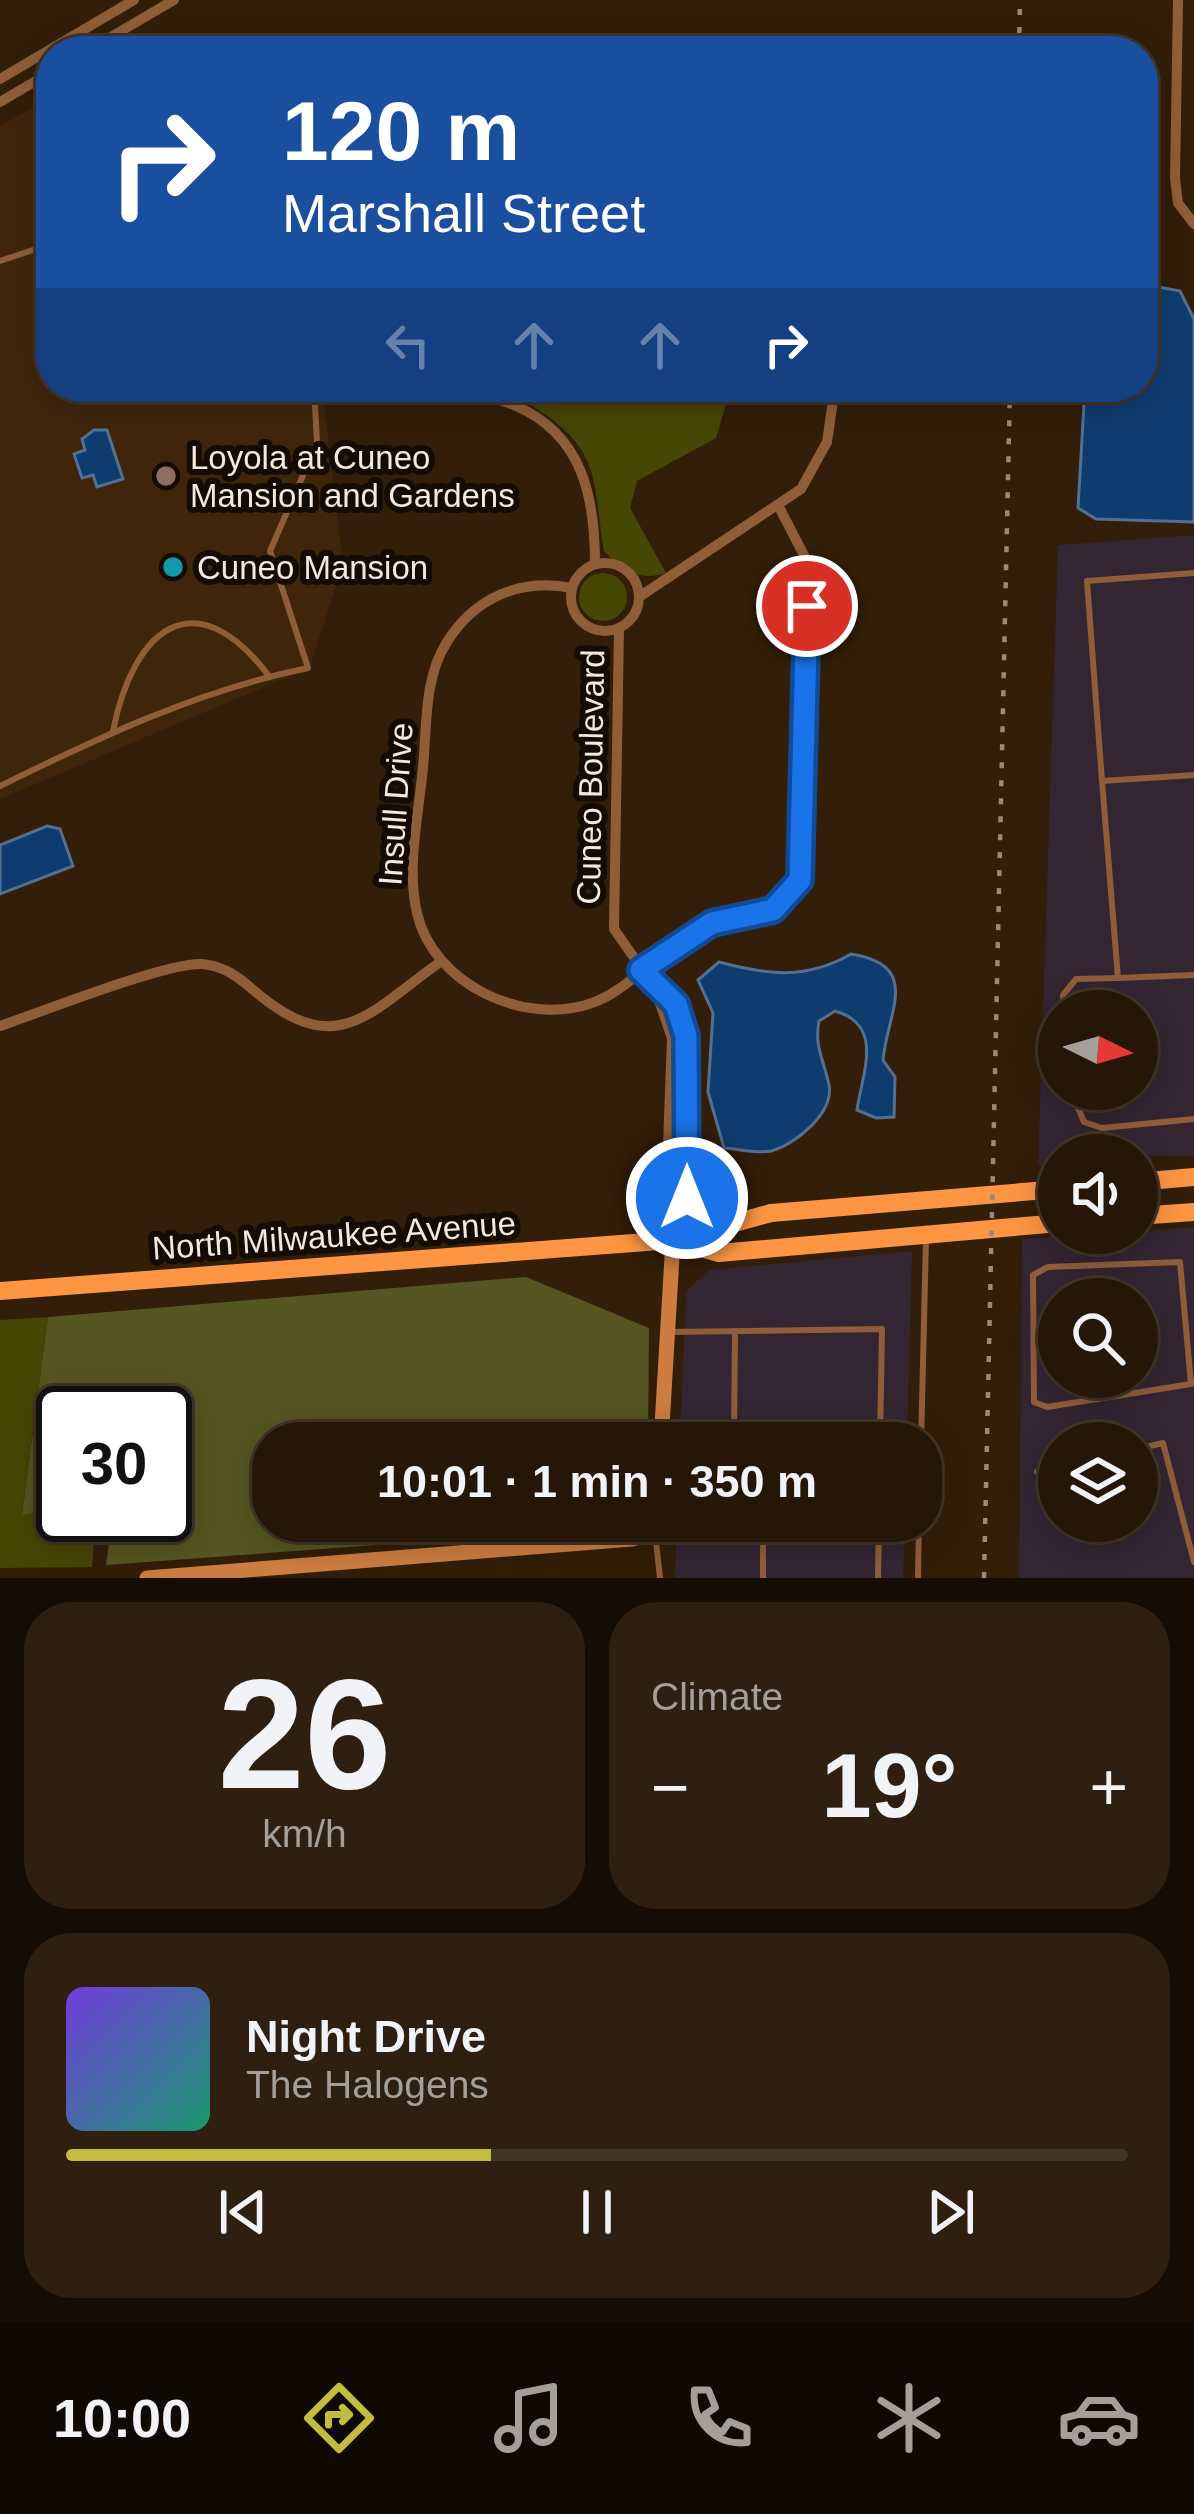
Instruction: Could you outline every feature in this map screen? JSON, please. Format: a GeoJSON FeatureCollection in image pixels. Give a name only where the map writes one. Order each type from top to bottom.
{"type":"FeatureCollection","features":[{"type":"Feature","properties":{"kind":"main road"},"geometry":{"type":"LineString","coordinates":[[1158,1180],[1194,1177]]}},
{"type":"Feature","properties":{"kind":"main road"},"geometry":{"type":"LineString","coordinates":[[673,1233],[771,1213],[1038,1191]]}},
{"type":"Feature","properties":{"kind":"main road"},"geometry":{"type":"LineString","coordinates":[[1158,1214],[1194,1211]]}},
{"type":"Feature","properties":{"kind":"main road"},"geometry":{"type":"LineString","coordinates":[[673,1233],[719,1253],[1038,1225]]}},
{"type":"Feature","properties":{"kind":"main road","name":"North Milwaukee Avenue"},"geometry":{"type":"LineString","coordinates":[[0,1291],[673,1233]]}},
{"type":"Feature","properties":{"kind":"street"},"geometry":{"type":"LineString","coordinates":[[73,36],[134,0]]}},
{"type":"Feature","properties":{"kind":"street"},"geometry":{"type":"LineString","coordinates":[[113,36],[174,0]]}},
{"type":"Feature","properties":{"kind":"street"},"geometry":{"type":"LineString","coordinates":[[1178,0],[1174,178],[1178,203],[1194,224]]}},
{"type":"Feature","properties":{"kind":"street"},"geometry":{"type":"LineString","coordinates":[[0,79],[36,58]]}},
{"type":"Feature","properties":{"kind":"street"},"geometry":{"type":"LineString","coordinates":[[0,102],[36,81]]}},
{"type":"Feature","properties":{"kind":"street"},"geometry":{"type":"LineString","coordinates":[[1176,106],[1192,105]]}},
{"type":"Feature","properties":{"kind":"street"},"geometry":{"type":"LineString","coordinates":[[503,402],[520,407],[556,432],[584,470],[592,500],[595,564]]}},
{"type":"Feature","properties":{"kind":"street"},"geometry":{"type":"LineString","coordinates":[[639,596],[779,507],[815,469],[827,442],[833,402]]}},
{"type":"Feature","properties":{"kind":"street"},"geometry":{"type":"LineString","coordinates":[[0,1026],[198,964],[236,975],[313,1028],[337,1028],[356,1021],[440,962],[482,993],[548,1008],[585,1006],[608,997],[712,923],[773,910],[800,880],[808,563],[779,507]]}},
{"type":"Feature","properties":{"kind":"street"},"geometry":{"type":"LineString","coordinates":[[595,564],[625,569],[639,596],[634,615],[620,628],[600,631],[583,623],[572,607],[572,587],[580,573],[595,564]]}},
{"type":"Feature","properties":{"kind":"street","name":"Insull Drive"},"geometry":{"type":"LineString","coordinates":[[440,962],[417,913],[413,880],[431,680],[445,644],[470,612],[525,584],[572,587]]}},
{"type":"Feature","properties":{"kind":"street","name":"Cuneo Boulevard"},"geometry":{"type":"LineString","coordinates":[[620,628],[614,929],[641,970],[676,1004],[686,1036],[687,1198],[673,1233]]}},
{"type":"Feature","properties":{"kind":"street","name":"Cuneo Boulevard"},"geometry":{"type":"LineString","coordinates":[[655,986],[672,1038],[666,1199],[673,1233]]}},
{"type":"Feature","properties":{"kind":"street"},"geometry":{"type":"LineString","coordinates":[[670,1081],[687,1081]]}},
{"type":"Feature","properties":{"kind":"street"},"geometry":{"type":"LineString","coordinates":[[662,1422],[673,1233]]}},
{"type":"Feature","properties":{"kind":"street"},"geometry":{"type":"LineString","coordinates":[[147,1578],[595,1542]]}},
{"type":"Feature","properties":{"kind":"lane"},"geometry":{"type":"LineString","coordinates":[[0,261],[36,249]]}},
{"type":"Feature","properties":{"kind":"lane"},"geometry":{"type":"LineString","coordinates":[[0,786],[113,730],[269,676],[308,668],[270,551],[317,443],[315,402]]}},
{"type":"Feature","properties":{"kind":"lane"},"geometry":{"type":"LineString","coordinates":[[1118,978],[1087,581],[1194,573]]}},
{"type":"Feature","properties":{"kind":"lane"},"geometry":{"type":"LineString","coordinates":[[113,730],[131,672],[150,639],[173,628],[201,622],[222,628],[269,676]]}},
{"type":"Feature","properties":{"kind":"lane"},"geometry":{"type":"LineString","coordinates":[[1102,781],[1194,775]]}},
{"type":"Feature","properties":{"kind":"lane"},"geometry":{"type":"LineString","coordinates":[[1068,990],[1076,979],[1194,975]]}},
{"type":"Feature","properties":{"kind":"lane"},"geometry":{"type":"LineString","coordinates":[[1079,1110],[1084,1122],[1102,1127],[1194,1119]]}},
{"type":"Feature","properties":{"kind":"lane"},"geometry":{"type":"LineString","coordinates":[[922,1422],[926,1236]]}},
{"type":"Feature","properties":{"kind":"lane"},"geometry":{"type":"LineString","coordinates":[[1180,1262],[1193,1384],[1046,1407],[1034,1402],[1033,1275],[1048,1267],[1180,1262]]}},
{"type":"Feature","properties":{"kind":"lane"},"geometry":{"type":"LineString","coordinates":[[665,1332],[882,1329],[880,1422]]}},
{"type":"Feature","properties":{"kind":"lane"},"geometry":{"type":"LineString","coordinates":[[734,1422],[735,1331]]}},
{"type":"Feature","properties":{"kind":"lane"},"geometry":{"type":"LineString","coordinates":[[1158,1444],[1163,1443],[1194,1562]]}},
{"type":"Feature","properties":{"kind":"lane"},"geometry":{"type":"LineString","coordinates":[[657,1542],[660,1578]]}},
{"type":"Feature","properties":{"kind":"lane"},"geometry":{"type":"LineString","coordinates":[[763,1542],[763,1578]]}},
{"type":"Feature","properties":{"kind":"lane"},"geometry":{"type":"LineString","coordinates":[[878,1578],[879,1542]]}},
{"type":"Feature","properties":{"kind":"lane"},"geometry":{"type":"LineString","coordinates":[[918,1578],[919,1542]]}},
{"type":"Feature","properties":{"kind":"shaded area","name":"Loyola at Cuneo Mansion and Gardens"},"geometry":{"type":"Polygon","coordinates":[[[36,106],[36,402],[324,402],[343,565],[309,668],[0,799],[0,126],[36,106]]]}},
{"type":"Feature","properties":{"kind":"shaded area"},"geometry":{"type":"Polygon","coordinates":[[[528,402],[727,402],[716,438],[637,481],[630,508],[666,573],[632,572],[604,551],[592,475],[578,445],[528,402]]]}},
{"type":"Feature","properties":{"kind":"shaded area"},"geometry":{"type":"Polygon","coordinates":[[[1194,535],[1194,1156],[1158,1156],[1158,1134],[1039,1134],[1040,1110],[1158,1110],[1158,990],[1044,990],[1058,545],[1194,535]]]}},
{"type":"Feature","properties":{"kind":"shaded area"},"geometry":{"type":"Polygon","coordinates":[[[603,573],[620,580],[627,597],[620,614],[603,621],[586,614],[579,597],[586,580],[603,573]]]}},
{"type":"Feature","properties":{"kind":"shaded area"},"geometry":{"type":"Polygon","coordinates":[[[1194,1227],[1194,1578],[1019,1578],[1022,1239],[1038,1238],[1038,1254],[1158,1254],[1158,1230],[1194,1227]]]}},
{"type":"Feature","properties":{"kind":"shaded area"},"geometry":{"type":"Polygon","coordinates":[[[912,1251],[908,1422],[681,1422],[686,1291],[709,1270],[912,1251]]]}},
{"type":"Feature","properties":{"kind":"shaded area"},"geometry":{"type":"Polygon","coordinates":[[[526,1277],[649,1328],[648,1422],[252,1422],[252,1542],[416,1542],[106,1565],[109,1542],[192,1542],[192,1386],[39,1386],[48,1317],[526,1277]]]}},
{"type":"Feature","properties":{"kind":"shaded area"},"geometry":{"type":"Polygon","coordinates":[[[48,1317],[22,1514],[36,1511],[36,1542],[94,1542],[92,1567],[0,1568],[0,1320],[48,1317]]]}},
{"type":"Feature","properties":{"kind":"shaded area"},"geometry":{"type":"Polygon","coordinates":[[[36,1408],[36,1512],[22,1515],[36,1408]]]}},
{"type":"Feature","properties":{"kind":"shaded area"},"geometry":{"type":"Polygon","coordinates":[[[676,1542],[904,1542],[903,1578],[675,1578],[676,1542]]]}},
{"type":"Feature","properties":{"kind":"water"},"geometry":{"type":"Polygon","coordinates":[[[1158,287],[1180,291],[1194,319],[1194,522],[1096,519],[1078,508],[1084,402],[1158,402],[1158,287]]]}},
{"type":"Feature","properties":{"kind":"water"},"geometry":{"type":"Polygon","coordinates":[[[94,430],[107,430],[123,479],[97,487],[93,475],[82,478],[74,454],[85,450],[82,439],[94,430]]]}},
{"type":"Feature","properties":{"kind":"water"},"geometry":{"type":"Polygon","coordinates":[[[47,826],[60,829],[73,866],[0,894],[0,845],[47,826]]]}},
{"type":"Feature","properties":{"kind":"water"},"geometry":{"type":"Polygon","coordinates":[[[851,954],[873,960],[894,980],[894,1009],[883,1060],[895,1077],[894,1117],[876,1118],[857,1110],[865,1039],[851,1018],[835,1011],[819,1021],[829,1096],[819,1116],[802,1134],[771,1151],[724,1148],[708,1092],[713,1013],[698,980],[719,962],[786,973],[818,968],[851,954]]]}},
{"type":"Feature","properties":{"kind":"railway"},"geometry":{"type":"LineString","coordinates":[[1019,36],[1020,0]]}},
{"type":"Feature","properties":{"kind":"railway"},"geometry":{"type":"LineString","coordinates":[[984,1578],[1010,402]]}},
{"type":"Feature","properties":{"kind":"place","name":"Loyola at Cuneo Mansion and Gardens"},"geometry":{"type":"Point","coordinates":[166,476]}},
{"type":"Feature","properties":{"kind":"place","name":"Cuneo Mansion"},"geometry":{"type":"Point","coordinates":[173,567]}},
{"type":"Feature","properties":{"kind":"route"},"geometry":{"type":"LineString","coordinates":[[687,1198],[686,1036],[676,1004],[641,970],[712,923],[773,910],[800,880],[807,606]]}}]}
